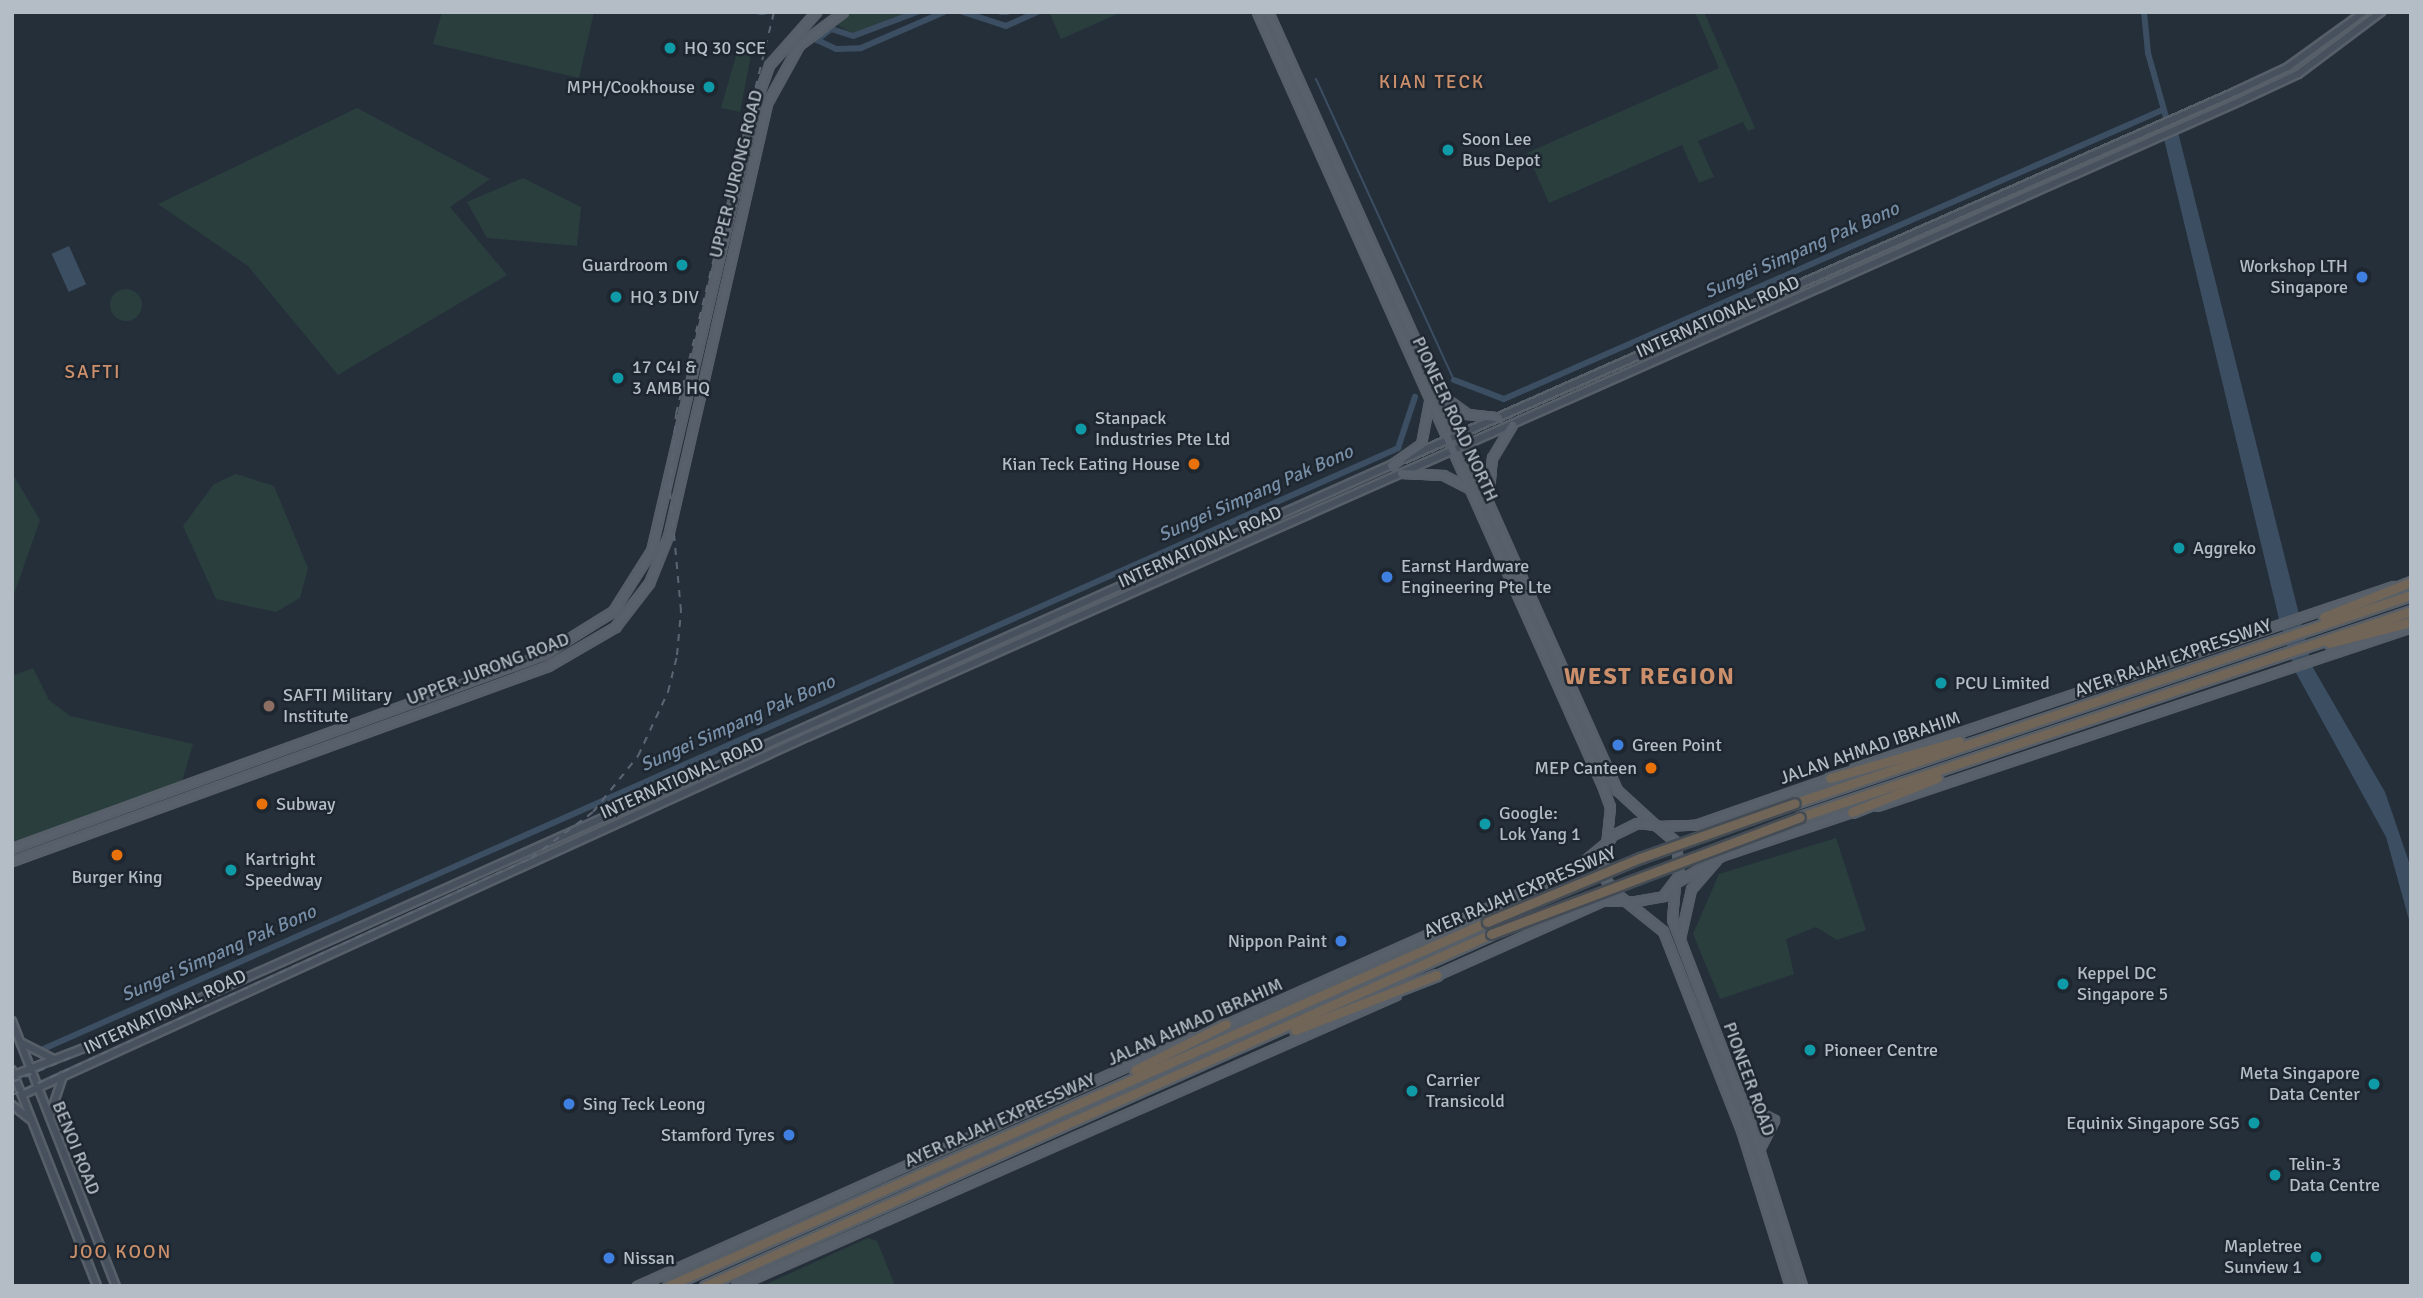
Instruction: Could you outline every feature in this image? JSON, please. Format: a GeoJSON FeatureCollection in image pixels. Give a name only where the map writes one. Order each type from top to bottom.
{"type":"FeatureCollection","features":[{"type":"Feature","properties":{"kind":"highway"},"geometry":{"type":"LineString","coordinates":[[2305,629],[2411,582]]}},
{"type":"Feature","properties":{"kind":"highway","name":"AYER RAJAH EXPRESSWAY"},"geometry":{"type":"LineString","coordinates":[[668,1286],[1117,1084],[1640,858],[2411,595]]}},
{"type":"Feature","properties":{"kind":"highway","name":"AYER RAJAH EXPRESSWAY"},"geometry":{"type":"LineString","coordinates":[[705,1286],[1251,1046],[1491,934],[1800,817],[2411,611]]}},
{"type":"Feature","properties":{"kind":"highway"},"geometry":{"type":"LineString","coordinates":[[2316,644],[2411,624]]}},
{"type":"Feature","properties":{"kind":"highway"},"geometry":{"type":"LineString","coordinates":[[1830,778],[1992,736]]}},
{"type":"Feature","properties":{"kind":"highway"},"geometry":{"type":"LineString","coordinates":[[1852,811],[1949,768]]}},
{"type":"Feature","properties":{"kind":"highway"},"geometry":{"type":"LineString","coordinates":[[1251,1046],[1437,975]]}},
{"type":"Feature","properties":{"kind":"highway"},"geometry":{"type":"LineString","coordinates":[[1117,1084],[1226,1024]]}},
{"type":"Feature","properties":{"kind":"main road","name":"UPPER JURONG ROAD"},"geometry":{"type":"LineString","coordinates":[[12,848],[575,640],[613,611],[631,587],[655,533],[756,101],[769,65],[816,12]]}},
{"type":"Feature","properties":{"kind":"main road","name":"UPPER JURONG ROAD"},"geometry":{"type":"LineString","coordinates":[[12,861],[576,653],[615,627],[649,583],[668,536],[767,103],[799,45],[843,12]]}},
{"type":"Feature","properties":{"kind":"main road","name":"PIONEER ROAD NORTH"},"geometry":{"type":"LineString","coordinates":[[1257,12],[1602,785],[1609,807],[1606,843]]}},
{"type":"Feature","properties":{"kind":"main road","name":"PIONEER ROAD NORTH"},"geometry":{"type":"LineString","coordinates":[[1268,12],[1461,433],[1617,790],[1656,825]]}},
{"type":"Feature","properties":{"kind":"main road","name":"INTERNATIONAL ROAD"},"geometry":{"type":"LineString","coordinates":[[13,1072],[30,1069],[57,1058],[1461,433],[2177,118],[2288,67],[2364,12]]}},
{"type":"Feature","properties":{"kind":"main road","name":"INTERNATIONAL ROAD"},"geometry":{"type":"LineString","coordinates":[[22,1095],[75,1068],[1401,473],[2298,74],[2381,12]]}},
{"type":"Feature","properties":{"kind":"main road"},"geometry":{"type":"LineString","coordinates":[[1443,394],[1467,414],[1498,417]]}},
{"type":"Feature","properties":{"kind":"main road"},"geometry":{"type":"LineString","coordinates":[[1391,465],[1421,444],[1429,399]]}},
{"type":"Feature","properties":{"kind":"main road"},"geometry":{"type":"LineString","coordinates":[[1489,496],[1492,458],[1512,425]]}},
{"type":"Feature","properties":{"kind":"main road"},"geometry":{"type":"LineString","coordinates":[[1401,473],[1443,475],[1469,488]]}},
{"type":"Feature","properties":{"kind":"main road","name":"JALAN AHMAD IBRAHIM"},"geometry":{"type":"LineString","coordinates":[[1656,825],[1695,825],[2411,582]]}},
{"type":"Feature","properties":{"kind":"main road"},"geometry":{"type":"LineString","coordinates":[[736,1286],[1602,901],[1655,900],[1675,884],[1721,856],[2411,624]]}},
{"type":"Feature","properties":{"kind":"main road"},"geometry":{"type":"LineString","coordinates":[[366,718],[376,720],[377,728]]}},
{"type":"Feature","properties":{"kind":"main road"},"geometry":{"type":"LineString","coordinates":[[78,824],[87,834]]}},
{"type":"Feature","properties":{"kind":"main road"},"geometry":{"type":"LineString","coordinates":[[1629,901],[1604,877],[1606,843],[1628,825],[1656,825],[1679,850],[1675,884]]}},
{"type":"Feature","properties":{"kind":"main road","name":"JALAN AHMAD IBRAHIM"},"geometry":{"type":"LineString","coordinates":[[637,1286],[1573,870],[1606,843]]}},
{"type":"Feature","properties":{"kind":"main road"},"geometry":{"type":"LineString","coordinates":[[12,866],[37,852]]}},
{"type":"Feature","properties":{"kind":"main road"},"geometry":{"type":"LineString","coordinates":[[1680,942],[1691,889],[1721,856]]}},
{"type":"Feature","properties":{"kind":"main road","name":"PIONEER ROAD"},"geometry":{"type":"LineString","coordinates":[[1675,884],[1672,919],[1759,1150],[1802,1286]]}},
{"type":"Feature","properties":{"kind":"main road","name":"PIONEER ROAD"},"geometry":{"type":"LineString","coordinates":[[1629,901],[1663,931],[1745,1142],[1790,1286]]}},
{"type":"Feature","properties":{"kind":"main road","name":"BENOI ROAD"},"geometry":{"type":"LineString","coordinates":[[12,1021],[116,1286]]}},
{"type":"Feature","properties":{"kind":"main road"},"geometry":{"type":"LineString","coordinates":[[21,1042],[36,1055],[57,1058]]}},
{"type":"Feature","properties":{"kind":"main road"},"geometry":{"type":"LineString","coordinates":[[50,1120],[53,1092],[75,1068]]}},
{"type":"Feature","properties":{"kind":"main road","name":"BENOI ROAD"},"geometry":{"type":"LineString","coordinates":[[13,1072],[97,1286]]}},
{"type":"Feature","properties":{"kind":"main road"},"geometry":{"type":"LineString","coordinates":[[1742,1104],[1774,1120],[1759,1150]]}},
{"type":"Feature","properties":{"kind":"main road"},"geometry":{"type":"LineString","coordinates":[[12,1105],[37,1133]]}},
{"type":"Feature","properties":{"kind":"green space"},"geometry":{"type":"Polygon","coordinates":[[[442,12],[594,12],[579,78],[433,44],[442,12]]]}},
{"type":"Feature","properties":{"kind":"green space"},"geometry":{"type":"Polygon","coordinates":[[[853,12],[910,12],[853,34],[834,23],[853,12]]]}},
{"type":"Feature","properties":{"kind":"green space"},"geometry":{"type":"Polygon","coordinates":[[[1049,12],[1122,12],[1061,39],[1049,12]]]}},
{"type":"Feature","properties":{"kind":"green space"},"geometry":{"type":"Polygon","coordinates":[[[1695,12],[1704,12],[1755,128],[1748,131],[1743,122],[1698,141],[1714,177],[1699,183],[1682,145],[1549,203],[1527,153],[1719,68],[1695,12]]]}},
{"type":"Feature","properties":{"kind":"green space"},"geometry":{"type":"Polygon","coordinates":[[[737,52],[751,55],[740,112],[721,108],[737,52]]]}},
{"type":"Feature","properties":{"kind":"green space"},"geometry":{"type":"Polygon","coordinates":[[[357,108],[490,179],[450,207],[507,275],[338,375],[248,266],[158,204],[357,108]]]}},
{"type":"Feature","properties":{"kind":"green space"},"geometry":{"type":"Polygon","coordinates":[[[523,178],[581,207],[577,246],[487,238],[467,202],[523,178]]]}},
{"type":"Feature","properties":{"kind":"green space"},"geometry":{"type":"Polygon","coordinates":[[[126,289],[138,293],[142,305],[138,317],[126,321],[114,317],[110,305],[114,293],[126,289]]]}},
{"type":"Feature","properties":{"kind":"green space"},"geometry":{"type":"Polygon","coordinates":[[[12,473],[40,520],[12,600],[12,473]]]}},
{"type":"Feature","properties":{"kind":"green space"},"geometry":{"type":"Polygon","coordinates":[[[236,474],[274,486],[308,568],[300,598],[276,612],[216,599],[183,526],[214,484],[236,474]]]}},
{"type":"Feature","properties":{"kind":"green space"},"geometry":{"type":"Polygon","coordinates":[[[33,668],[49,700],[70,716],[193,744],[182,781],[12,843],[12,676],[33,668]]]}},
{"type":"Feature","properties":{"kind":"green space"},"geometry":{"type":"Polygon","coordinates":[[[1836,838],[1866,930],[1837,940],[1816,927],[1786,939],[1794,974],[1720,999],[1693,934],[1719,874],[1836,838]]]}},
{"type":"Feature","properties":{"kind":"green space"},"geometry":{"type":"Polygon","coordinates":[[[868,1238],[877,1241],[895,1286],[762,1286],[868,1238]]]}},
{"type":"Feature","properties":{"kind":"water"},"geometry":{"type":"Polygon","coordinates":[[[2178,132],[2312,666],[2385,792],[2411,868],[2411,927],[2386,837],[2295,671],[2279,619],[2164,139],[2178,132]]]}},
{"type":"Feature","properties":{"kind":"water"},"geometry":{"type":"Polygon","coordinates":[[[69,246],[86,284],[69,292],[52,254],[69,246]]]}},
{"type":"Feature","properties":{"kind":"waterway"},"geometry":{"type":"LineString","coordinates":[[917,12],[853,36],[831,29],[817,40],[836,49],[861,48],[944,12]]}},
{"type":"Feature","properties":{"kind":"waterway"},"geometry":{"type":"LineString","coordinates":[[963,12],[1006,26],[1038,12]]}},
{"type":"Feature","properties":{"kind":"waterway"},"geometry":{"type":"LineString","coordinates":[[1001,12],[1007,12]]}},
{"type":"Feature","properties":{"kind":"waterway"},"geometry":{"type":"LineString","coordinates":[[2144,12],[2148,53],[2171,135]]}},
{"type":"Feature","properties":{"kind":"waterway"},"geometry":{"type":"LineString","coordinates":[[1316,79],[1454,380]]}},
{"type":"Feature","properties":{"kind":"waterway","name":"Sungei Simpang Pak Bono"},"geometry":{"type":"LineString","coordinates":[[1454,380],[1504,399],[2162,110]]}},
{"type":"Feature","properties":{"kind":"waterway","name":"Sungei Simpang Pak Bono"},"geometry":{"type":"LineString","coordinates":[[41,1050],[1398,448],[1415,397]]}},
{"type":"Feature","properties":{"kind":"railway"},"geometry":{"type":"LineString","coordinates":[[12,1095],[531,858],[593,812],[638,756],[668,692],[677,655],[681,611],[670,489],[676,414],[774,12]]}},
{"type":"Feature","properties":{"kind":"railway"},"geometry":{"type":"LineString","coordinates":[[12,1082],[72,1057]]}},
{"type":"Feature","properties":{"kind":"place","name":"HQ 30 SCE"},"geometry":{"type":"Point","coordinates":[670,48]}},
{"type":"Feature","properties":{"kind":"place","name":"MPH/Cookhouse"},"geometry":{"type":"Point","coordinates":[709,87]}},
{"type":"Feature","properties":{"kind":"place","name":"Soon Lee Bus Depot"},"geometry":{"type":"Point","coordinates":[1448,150]}},
{"type":"Feature","properties":{"kind":"place","name":"Guardroom"},"geometry":{"type":"Point","coordinates":[682,265]}},
{"type":"Feature","properties":{"kind":"place","name":"Workshop LTH Singapore"},"geometry":{"type":"Point","coordinates":[2362,277]}},
{"type":"Feature","properties":{"kind":"place","name":"HQ 3 DIV"},"geometry":{"type":"Point","coordinates":[616,297]}},
{"type":"Feature","properties":{"kind":"place","name":"17 C4I & 3 AMB HQ"},"geometry":{"type":"Point","coordinates":[618,378]}},
{"type":"Feature","properties":{"kind":"place","name":"Stanpack Industries Pte Ltd"},"geometry":{"type":"Point","coordinates":[1081,429]}},
{"type":"Feature","properties":{"kind":"place","name":"Kian Teck Eating House"},"geometry":{"type":"Point","coordinates":[1194,464]}},
{"type":"Feature","properties":{"kind":"place","name":"Aggreko"},"geometry":{"type":"Point","coordinates":[2179,548]}},
{"type":"Feature","properties":{"kind":"place","name":"Earnst Hardware Engineering Pte Lte"},"geometry":{"type":"Point","coordinates":[1387,577]}},
{"type":"Feature","properties":{"kind":"place","name":"PCU Limited"},"geometry":{"type":"Point","coordinates":[1941,683]}},
{"type":"Feature","properties":{"kind":"place","name":"SAFTI Military Institute"},"geometry":{"type":"Point","coordinates":[269,706]}},
{"type":"Feature","properties":{"kind":"place","name":"Green Point"},"geometry":{"type":"Point","coordinates":[1618,745]}},
{"type":"Feature","properties":{"kind":"place","name":"MEP Canteen"},"geometry":{"type":"Point","coordinates":[1651,768]}},
{"type":"Feature","properties":{"kind":"place","name":"Subway"},"geometry":{"type":"Point","coordinates":[262,804]}},
{"type":"Feature","properties":{"kind":"place","name":"Google: Lok Yang 1"},"geometry":{"type":"Point","coordinates":[1485,824]}},
{"type":"Feature","properties":{"kind":"place","name":"Burger King"},"geometry":{"type":"Point","coordinates":[117,855]}},
{"type":"Feature","properties":{"kind":"place","name":"Kartright Speedway"},"geometry":{"type":"Point","coordinates":[231,870]}},
{"type":"Feature","properties":{"kind":"place","name":"Nippon Paint"},"geometry":{"type":"Point","coordinates":[1341,941]}},
{"type":"Feature","properties":{"kind":"place","name":"Keppel DC Singapore 5"},"geometry":{"type":"Point","coordinates":[2063,984]}},
{"type":"Feature","properties":{"kind":"place","name":"Pioneer Centre"},"geometry":{"type":"Point","coordinates":[1810,1050]}},
{"type":"Feature","properties":{"kind":"place","name":"Meta Singapore Data Center"},"geometry":{"type":"Point","coordinates":[2374,1084]}},
{"type":"Feature","properties":{"kind":"place","name":"Carrier Transicold"},"geometry":{"type":"Point","coordinates":[1412,1091]}},
{"type":"Feature","properties":{"kind":"place","name":"Sing Teck Leong"},"geometry":{"type":"Point","coordinates":[569,1104]}},
{"type":"Feature","properties":{"kind":"place","name":"Equinix Singapore SG5"},"geometry":{"type":"Point","coordinates":[2254,1123]}},
{"type":"Feature","properties":{"kind":"place","name":"Stamford Tyres"},"geometry":{"type":"Point","coordinates":[789,1135]}},
{"type":"Feature","properties":{"kind":"place","name":"Telin-3 Data Centre"},"geometry":{"type":"Point","coordinates":[2275,1175]}},
{"type":"Feature","properties":{"kind":"place","name":"Mapletree Sunview 1"},"geometry":{"type":"Point","coordinates":[2316,1257]}},
{"type":"Feature","properties":{"kind":"place","name":"Nissan"},"geometry":{"type":"Point","coordinates":[609,1258]}},
{"type":"Feature","properties":{"kind":"district","name":"KIAN TECK"},"geometry":{"type":"Point","coordinates":[1432,83]}},
{"type":"Feature","properties":{"kind":"district","name":"SAFTI"},"geometry":{"type":"Point","coordinates":[93,373]}},
{"type":"Feature","properties":{"kind":"district","name":"WEST REGION"},"geometry":{"type":"Point","coordinates":[1650,677]}},
{"type":"Feature","properties":{"kind":"district","name":"JOO KOON"},"geometry":{"type":"Point","coordinates":[121,1253]}}]}
